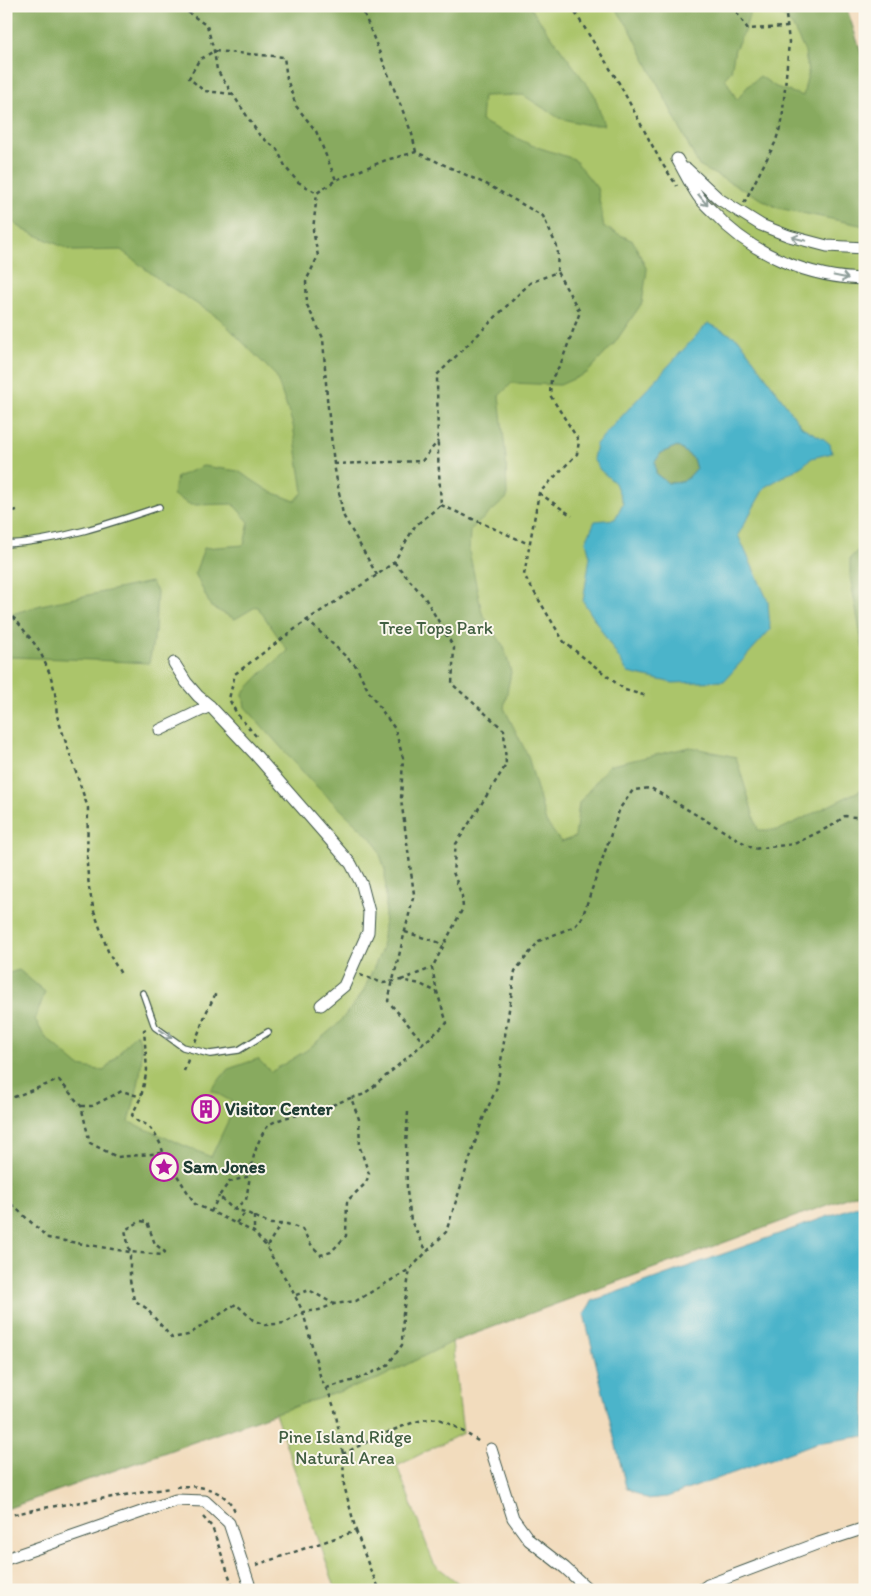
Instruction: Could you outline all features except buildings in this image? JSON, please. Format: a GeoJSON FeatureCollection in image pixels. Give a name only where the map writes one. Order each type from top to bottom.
{"type":"FeatureCollection","features":[{"type":"Feature","properties":{"kind":"street"},"geometry":{"type":"LineString","coordinates":[[865,248],[827,246],[789,236],[761,225],[719,199],[677,159],[699,197],[721,221],[749,244],[778,259],[811,270],[846,279],[865,279]]}},
{"type":"Feature","properties":{"kind":"street"},"geometry":{"type":"LineString","coordinates":[[174,663],[198,696],[254,752],[351,864],[362,885],[369,912],[368,932],[344,986],[320,1005]]}},
{"type":"Feature","properties":{"kind":"street"},"geometry":{"type":"LineString","coordinates":[[160,730],[210,706]]}},
{"type":"Feature","properties":{"kind":"street"},"geometry":{"type":"LineString","coordinates":[[491,1449],[513,1518],[529,1540],[565,1568],[588,1590]]}},
{"type":"Feature","properties":{"kind":"street"},"geometry":{"type":"LineString","coordinates":[[6,1559],[176,1500],[205,1501],[229,1523],[251,1590]]}},
{"type":"Feature","properties":{"kind":"street"},"geometry":{"type":"LineString","coordinates":[[701,1590],[726,1578],[865,1528]]}},
{"type":"Feature","properties":{"kind":"lane"},"geometry":{"type":"LineString","coordinates":[[6,544],[40,541],[72,534],[159,507]]}},
{"type":"Feature","properties":{"kind":"lane"},"geometry":{"type":"LineString","coordinates":[[143,993],[155,1027],[183,1047],[210,1054],[239,1050],[268,1032]]}},
{"type":"Feature","properties":{"kind":"path"},"geometry":{"type":"LineString","coordinates":[[183,6],[184,9],[207,26],[217,70],[260,136],[277,149],[286,168],[298,182],[317,193]]}},
{"type":"Feature","properties":{"kind":"path"},"geometry":{"type":"LineString","coordinates":[[361,6],[412,134],[416,152]]}},
{"type":"Feature","properties":{"kind":"path"},"geometry":{"type":"LineString","coordinates":[[732,6],[748,29],[787,27]]}},
{"type":"Feature","properties":{"kind":"path"},"geometry":{"type":"LineString","coordinates":[[743,206],[767,160],[782,122],[789,42],[785,6]]}},
{"type":"Feature","properties":{"kind":"path"},"geometry":{"type":"LineString","coordinates":[[234,94],[204,91],[189,78],[199,60],[214,51],[284,57],[287,79],[296,106],[316,131],[336,180]]}},
{"type":"Feature","properties":{"kind":"path"},"geometry":{"type":"LineString","coordinates":[[377,575],[343,516],[334,464],[323,338],[307,305],[306,281],[318,256],[313,230],[317,193],[336,180],[386,160],[416,152],[488,185],[543,216],[558,249],[557,272],[580,312],[561,363],[551,380],[550,396],[579,441],[577,454],[539,494],[524,575],[564,642],[625,690],[647,696]]}},
{"type":"Feature","properties":{"kind":"path"},"geometry":{"type":"LineString","coordinates":[[441,505],[437,375],[530,282],[557,272]]}},
{"type":"Feature","properties":{"kind":"path"},"geometry":{"type":"LineString","coordinates":[[334,464],[422,461],[438,441]]}},
{"type":"Feature","properties":{"kind":"path"},"geometry":{"type":"LineString","coordinates":[[539,494],[572,516]]}},
{"type":"Feature","properties":{"kind":"path"},"geometry":{"type":"LineString","coordinates":[[441,505],[529,544]]}},
{"type":"Feature","properties":{"kind":"path"},"geometry":{"type":"LineString","coordinates":[[237,714],[229,699],[235,674],[307,620],[394,562],[414,526],[441,505]]}},
{"type":"Feature","properties":{"kind":"path"},"geometry":{"type":"LineString","coordinates":[[6,513],[17,510]]}},
{"type":"Feature","properties":{"kind":"path"},"geometry":{"type":"LineString","coordinates":[[233,1209],[246,1200],[251,1165],[258,1142],[270,1123],[290,1116],[314,1112],[362,1095],[447,1023],[432,968],[463,908],[462,896],[453,872],[456,844],[506,765],[504,730],[452,684],[454,648],[425,598],[394,562]]}},
{"type":"Feature","properties":{"kind":"path"},"geometry":{"type":"LineString","coordinates":[[6,612],[16,620],[34,643],[50,674],[57,716],[88,808],[87,864],[89,888],[94,911],[109,954],[121,974]]}},
{"type":"Feature","properties":{"kind":"path"},"geometry":{"type":"LineString","coordinates":[[307,620],[356,666],[369,692],[395,729],[403,758],[401,799],[414,894],[388,1001],[424,1043]]}},
{"type":"Feature","properties":{"kind":"path"},"geometry":{"type":"LineString","coordinates":[[6,1199],[48,1238],[130,1252],[162,1255],[165,1252],[155,1244],[147,1222],[141,1221],[125,1230],[130,1252],[130,1280],[134,1300],[146,1308],[172,1338],[188,1335],[236,1304],[253,1320],[266,1325],[285,1323],[302,1312],[356,1301],[410,1269],[446,1232],[482,1121],[497,1087],[515,971],[539,941],[575,926],[582,918],[620,808],[633,790],[651,788],[754,849],[794,844],[833,825],[845,816],[865,818]]}},
{"type":"Feature","properties":{"kind":"path"},"geometry":{"type":"LineString","coordinates":[[405,932],[444,944]]}},
{"type":"Feature","properties":{"kind":"path"},"geometry":{"type":"LineString","coordinates":[[350,971],[383,983],[401,980],[432,968]]}},
{"type":"Feature","properties":{"kind":"path"},"geometry":{"type":"LineString","coordinates":[[401,980],[420,984],[437,992]]}},
{"type":"Feature","properties":{"kind":"path"},"geometry":{"type":"LineString","coordinates":[[184,1071],[206,1013],[217,991]]}},
{"type":"Feature","properties":{"kind":"path"},"geometry":{"type":"LineString","coordinates":[[146,1028],[144,1030],[147,1070],[141,1097],[132,1115],[137,1122],[148,1126],[162,1146],[163,1153],[195,1204],[254,1232],[266,1246],[296,1296],[321,1378],[335,1410],[343,1454],[344,1485],[356,1531],[380,1590]]}},
{"type":"Feature","properties":{"kind":"path"},"geometry":{"type":"LineString","coordinates":[[6,1100],[59,1080],[81,1106],[90,1142],[117,1157],[163,1153]]}},
{"type":"Feature","properties":{"kind":"path"},"geometry":{"type":"LineString","coordinates":[[81,1106],[92,1106],[122,1091],[141,1097]]}},
{"type":"Feature","properties":{"kind":"path"},"geometry":{"type":"LineString","coordinates":[[219,1196],[233,1209],[245,1212],[271,1224],[287,1224],[302,1229],[312,1246],[321,1255],[331,1252],[346,1236],[347,1201],[366,1183],[369,1174],[361,1155],[360,1119],[351,1098]]}},
{"type":"Feature","properties":{"kind":"path"},"geometry":{"type":"LineString","coordinates":[[408,1112],[406,1144],[407,1191],[411,1221],[427,1252]]}},
{"type":"Feature","properties":{"kind":"path"},"geometry":{"type":"LineString","coordinates":[[211,1212],[229,1182],[250,1176]]}},
{"type":"Feature","properties":{"kind":"path"},"geometry":{"type":"LineString","coordinates":[[236,1223],[245,1212]]}},
{"type":"Feature","properties":{"kind":"path"},"geometry":{"type":"LineString","coordinates":[[254,1216],[254,1232]]}},
{"type":"Feature","properties":{"kind":"path"},"geometry":{"type":"LineString","coordinates":[[266,1246],[281,1224]]}},
{"type":"Feature","properties":{"kind":"path"},"geometry":{"type":"LineString","coordinates":[[326,1388],[355,1380],[387,1366],[402,1346],[403,1313],[410,1269]]}},
{"type":"Feature","properties":{"kind":"path"},"geometry":{"type":"LineString","coordinates":[[296,1296],[309,1290],[334,1304]]}},
{"type":"Feature","properties":{"kind":"path"},"geometry":{"type":"LineString","coordinates":[[343,1454],[376,1437],[424,1420],[438,1419],[491,1449]]}},
{"type":"Feature","properties":{"kind":"path"},"geometry":{"type":"LineString","coordinates":[[201,1514],[212,1527],[234,1590]]}},
{"type":"Feature","properties":{"kind":"path"},"geometry":{"type":"LineString","coordinates":[[256,1565],[356,1531]]}},
{"type":"Feature","properties":{"kind":"green space","name":"Tree Tops Park"},"geometry":{"type":"Polygon","coordinates":[[[6,6],[846,6],[865,65],[865,1191],[452,1342],[463,1433],[397,1466],[434,1564],[467,1590],[336,1590],[275,1413],[6,1509],[6,6]]]}},
{"type":"Feature","properties":{"kind":"green space"},"geometry":{"type":"Polygon","coordinates":[[[6,6],[529,6],[594,94],[604,125],[588,125],[559,118],[523,95],[483,96],[481,121],[531,145],[574,159],[597,188],[604,227],[633,241],[647,270],[642,303],[614,344],[587,373],[560,385],[512,383],[499,396],[506,458],[507,498],[470,530],[469,551],[482,613],[504,647],[511,672],[504,708],[528,756],[546,822],[561,842],[575,837],[579,803],[608,766],[690,747],[736,757],[758,830],[779,830],[865,788],[865,1191],[452,1342],[378,1379],[275,1413],[6,1509],[6,974],[19,970],[45,992],[35,1020],[46,1038],[79,1066],[104,1071],[136,1033],[142,1052],[140,1076],[129,1122],[211,1157],[236,1104],[211,1090],[228,1069],[258,1059],[271,1072],[307,1050],[339,1023],[363,992],[382,949],[386,902],[385,869],[376,843],[311,781],[245,707],[243,693],[261,674],[288,651],[257,606],[235,619],[211,607],[195,573],[204,548],[244,545],[249,522],[233,504],[191,505],[173,495],[177,477],[203,466],[238,471],[269,491],[295,501],[303,492],[293,425],[276,376],[219,318],[161,281],[121,250],[73,251],[24,230],[6,217],[6,6]]]}},
{"type":"Feature","properties":{"kind":"green space"},"geometry":{"type":"Polygon","coordinates":[[[614,6],[752,6],[744,32],[735,49],[731,71],[725,78],[737,100],[748,86],[760,76],[776,87],[803,96],[808,73],[805,52],[793,27],[774,6],[846,6],[865,65],[865,226],[778,208],[699,166],[630,29],[614,6]]]}},
{"type":"Feature","properties":{"kind":"green space"},"geometry":{"type":"Polygon","coordinates":[[[677,446],[693,458],[696,469],[684,481],[668,483],[656,474],[655,462],[661,453],[677,446]]]}},
{"type":"Feature","properties":{"kind":"green space"},"geometry":{"type":"Polygon","coordinates":[[[865,543],[865,659],[850,576],[850,558],[865,543]]]}},
{"type":"Feature","properties":{"kind":"green space"},"geometry":{"type":"Polygon","coordinates":[[[151,582],[157,591],[155,632],[149,663],[11,657],[6,660],[6,616],[41,605],[151,582]]]}},
{"type":"Feature","properties":{"kind":"water"},"geometry":{"type":"Polygon","coordinates":[[[708,323],[739,339],[802,427],[830,444],[832,453],[812,458],[802,466],[765,487],[738,535],[768,601],[770,630],[724,681],[673,683],[628,673],[583,601],[590,557],[586,541],[595,521],[615,519],[623,503],[615,483],[600,470],[593,459],[596,444],[708,323]],[[677,446],[661,453],[655,462],[656,474],[668,483],[684,481],[696,469],[693,458],[677,446]]]}},
{"type":"Feature","properties":{"kind":"water"},"geometry":{"type":"Polygon","coordinates":[[[865,1203],[865,1436],[816,1443],[667,1497],[646,1499],[626,1487],[584,1314],[592,1301],[865,1203]]]}},
{"type":"Feature","properties":{"kind":"place","name":"Visitor Center"},"geometry":{"type":"Point","coordinates":[206,1109]}},
{"type":"Feature","properties":{"kind":"place","name":"Sam Jones"},"geometry":{"type":"Point","coordinates":[164,1167]}},
{"type":"Feature","properties":{"kind":"park label","name":"Pine Island Ridge Natural Area"},"geometry":{"type":"Point","coordinates":[345,1447]}}]}
